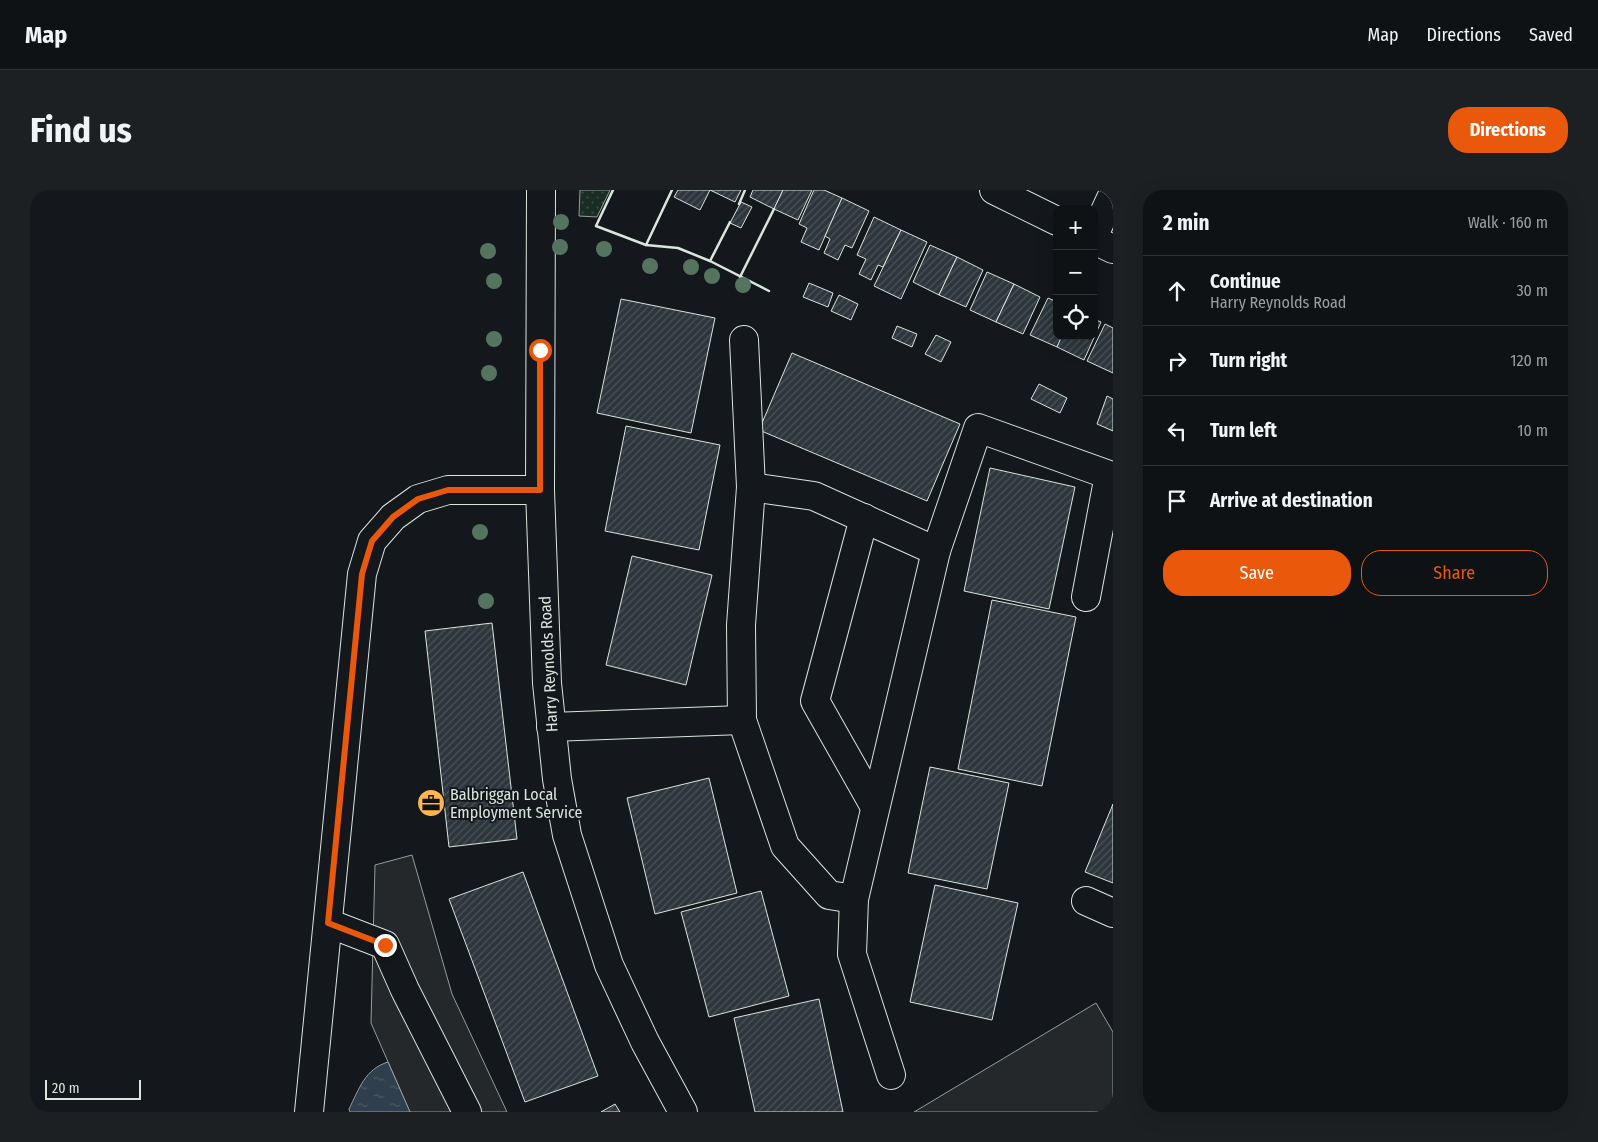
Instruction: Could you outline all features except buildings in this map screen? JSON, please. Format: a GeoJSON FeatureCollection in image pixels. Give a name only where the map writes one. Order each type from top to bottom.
{"type":"FeatureCollection","features":[{"type":"Feature","properties":{"kind":"street","name":"Harry Reynolds Road"},"geometry":{"type":"LineString","coordinates":[[541,190],[540,490],[551,727],[557,779],[567,835],[609,965],[645,1042],[683,1112]]}},
{"type":"Feature","properties":{"kind":"street"},"geometry":{"type":"LineString","coordinates":[[994,190],[1053,219]]}},
{"type":"Feature","properties":{"kind":"street"},"geometry":{"type":"LineString","coordinates":[[1098,227],[1113,194]]}},
{"type":"Feature","properties":{"kind":"street"},"geometry":{"type":"LineString","coordinates":[[1098,242],[1113,249]]}},
{"type":"Feature","properties":{"kind":"street"},"geometry":{"type":"LineString","coordinates":[[744,340],[751,487],[741,625],[742,720],[785,846],[829,894],[854,899]]}},
{"type":"Feature","properties":{"kind":"street"},"geometry":{"type":"LineString","coordinates":[[892,1075],[852,954],[854,899],[936,551],[978,428],[1109,475],[1086,597]]}},
{"type":"Feature","properties":{"kind":"street"},"geometry":{"type":"LineString","coordinates":[[751,487],[814,496],[936,551]]}},
{"type":"Feature","properties":{"kind":"street"},"geometry":{"type":"LineString","coordinates":[[309,1112],[362,574],[372,541],[393,517],[418,499],[448,490],[540,490]]}},
{"type":"Feature","properties":{"kind":"street"},"geometry":{"type":"LineString","coordinates":[[864,518],[815,701],[875,807]]}},
{"type":"Feature","properties":{"kind":"street"},"geometry":{"type":"LineString","coordinates":[[551,727],[742,720]]}},
{"type":"Feature","properties":{"kind":"street"},"geometry":{"type":"LineString","coordinates":[[1086,901],[1113,913]]}},
{"type":"Feature","properties":{"kind":"street"},"geometry":{"type":"LineString","coordinates":[[328,923],[385,945],[467,1112]]}},
{"type":"Feature","properties":{"kind":"green space"},"geometry":{"type":"Polygon","coordinates":[[[580,190],[610,190],[597,217],[579,216],[580,190]]]}},
{"type":"Feature","properties":{"kind":"shaded area"},"geometry":{"type":"Polygon","coordinates":[[[412,855],[452,994],[507,1112],[410,1112],[371,1023],[375,865],[412,855]]]}},
{"type":"Feature","properties":{"kind":"shaded area"},"geometry":{"type":"Polygon","coordinates":[[[1096,1003],[1113,1032],[1113,1112],[914,1112],[1096,1003]]]}},
{"type":"Feature","properties":{"kind":"water"},"geometry":{"type":"Polygon","coordinates":[[[388,1062],[410,1112],[350,1112],[349,1109],[368,1075],[380,1065],[388,1062]]]}},
{"type":"Feature","properties":{"kind":"wall"},"geometry":{"type":"LineString","coordinates":[[613,190],[596,226],[646,245],[678,248],[710,261],[769,291]]}},
{"type":"Feature","properties":{"kind":"wall"},"geometry":{"type":"LineString","coordinates":[[646,245],[672,190]]}},
{"type":"Feature","properties":{"kind":"wall"},"geometry":{"type":"LineString","coordinates":[[739,204],[745,190]]}},
{"type":"Feature","properties":{"kind":"wall"},"geometry":{"type":"LineString","coordinates":[[740,277],[774,209]]}},
{"type":"Feature","properties":{"kind":"wall"},"geometry":{"type":"LineString","coordinates":[[710,261],[730,222]]}},
{"type":"Feature","properties":{"kind":"place","name":"Balbriggan Local Employment Service"},"geometry":{"type":"Point","coordinates":[431,803]}},
{"type":"Feature","properties":{"kind":"route"},"geometry":{"type":"LineString","coordinates":[[385,945],[328,923],[362,574],[372,541],[393,517],[418,499],[448,490],[540,490],[540,350]]}}]}
